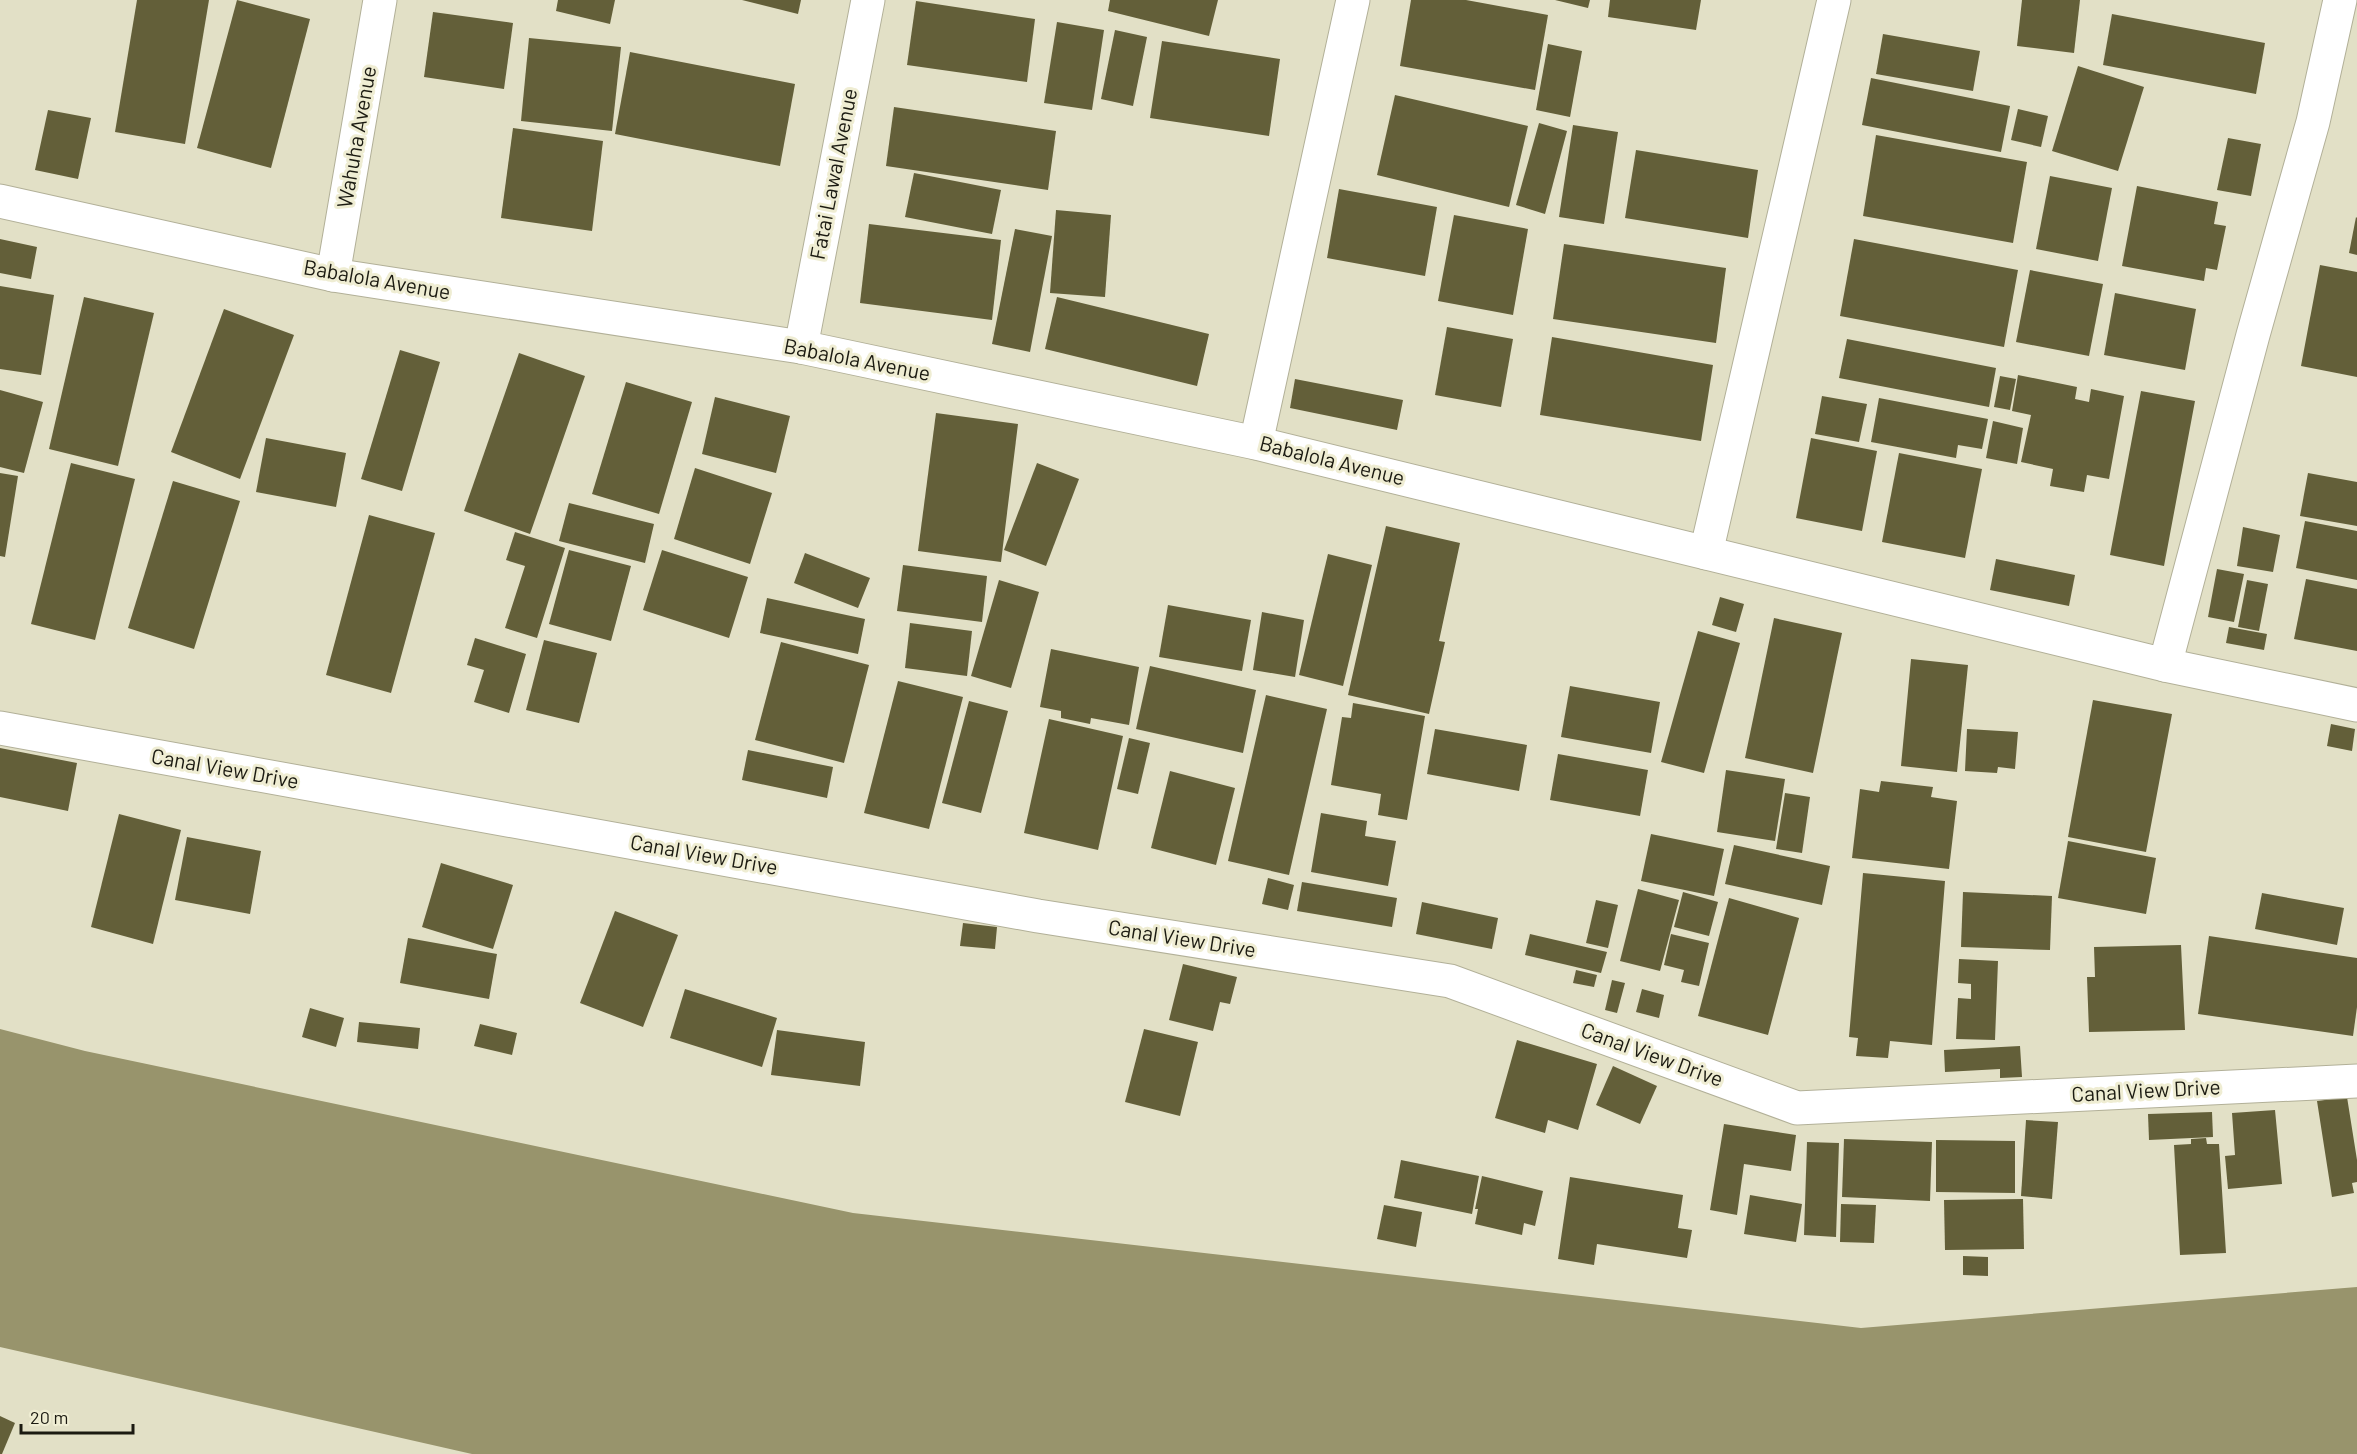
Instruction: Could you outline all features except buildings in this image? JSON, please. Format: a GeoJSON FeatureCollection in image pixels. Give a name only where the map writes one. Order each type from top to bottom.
{"type":"FeatureCollection","features":[{"type":"Feature","properties":{"kind":"street","name":"Wahuha Avenue"},"geometry":{"type":"LineString","coordinates":[[333,275],[380,0]]}},
{"type":"Feature","properties":{"kind":"street","name":"Fatai Lawal Avenue"},"geometry":{"type":"LineString","coordinates":[[801,347],[868,0]]}},
{"type":"Feature","properties":{"kind":"street"},"geometry":{"type":"LineString","coordinates":[[1256,443],[1353,0]]}},
{"type":"Feature","properties":{"kind":"street"},"geometry":{"type":"LineString","coordinates":[[1706,553],[1834,0]]}},
{"type":"Feature","properties":{"kind":"street"},"geometry":{"type":"LineString","coordinates":[[2165,665],[2253,335],[2313,122],[2340,0]]}},
{"type":"Feature","properties":{"kind":"street","name":"Babalola Avenue"},"geometry":{"type":"LineString","coordinates":[[0,201],[333,275],[801,347],[1256,443],[2165,665],[2357,705]]}},
{"type":"Feature","properties":{"kind":"street","name":"Canal View Drive"},"geometry":{"type":"LineString","coordinates":[[0,728],[1038,916],[1450,981],[1797,1108],[2357,1081]]}},
{"type":"Feature","properties":{"kind":"shaded area"},"geometry":{"type":"Polygon","coordinates":[[[0,1029],[85,1051],[853,1213],[1861,1328],[2357,1287],[2357,1454],[472,1454],[0,1347],[0,1029]]]}}]}
